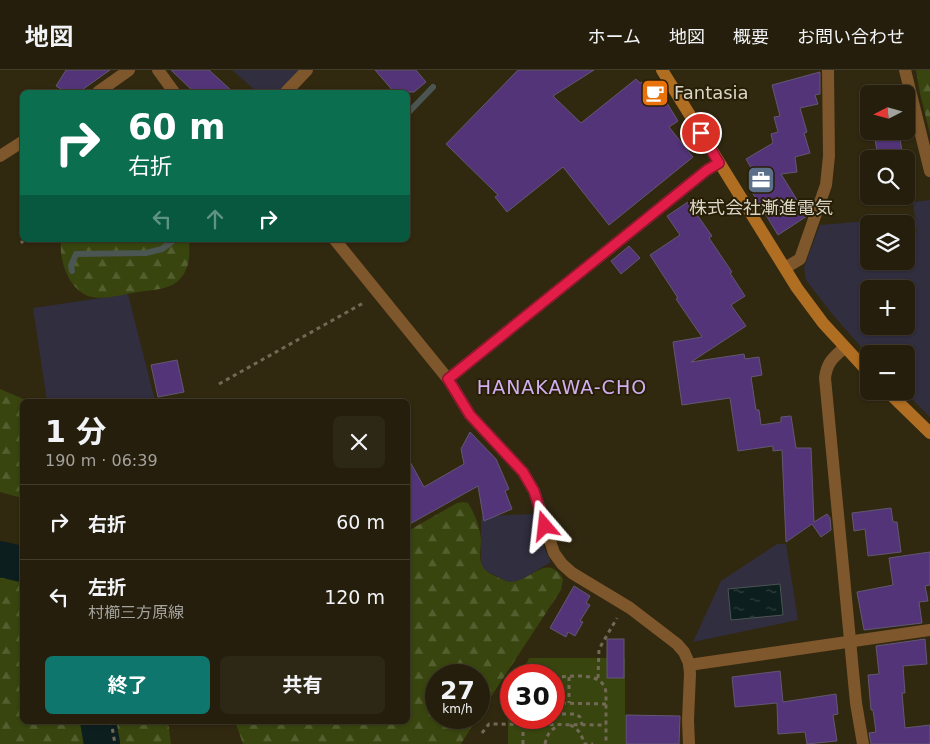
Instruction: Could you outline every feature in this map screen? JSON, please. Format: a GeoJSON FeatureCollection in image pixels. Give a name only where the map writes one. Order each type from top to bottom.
{"type":"FeatureCollection","features":[{"type":"Feature","properties":{"kind":"main road"},"geometry":{"type":"LineString","coordinates":[[662,70],[810,306],[844,348],[860,364]]}},
{"type":"Feature","properties":{"kind":"main road"},"geometry":{"type":"LineString","coordinates":[[896,400],[930,433]]}},
{"type":"Feature","properties":{"kind":"street"},"geometry":{"type":"LineString","coordinates":[[101,90],[129,70]]}},
{"type":"Feature","properties":{"kind":"street"},"geometry":{"type":"LineString","coordinates":[[158,70],[173,90]]}},
{"type":"Feature","properties":{"kind":"street"},"geometry":{"type":"LineString","coordinates":[[288,90],[307,70]]}},
{"type":"Feature","properties":{"kind":"street"},"geometry":{"type":"LineString","coordinates":[[785,268],[800,259],[826,185],[829,156],[828,70]]}},
{"type":"Feature","properties":{"kind":"street"},"geometry":{"type":"LineString","coordinates":[[905,70],[930,172]]}},
{"type":"Feature","properties":{"kind":"street"},"geometry":{"type":"LineString","coordinates":[[0,156],[20,143]]}},
{"type":"Feature","properties":{"kind":"street"},"geometry":{"type":"LineString","coordinates":[[448,379],[707,170],[719,163]]}},
{"type":"Feature","properties":{"kind":"street"},"geometry":{"type":"LineString","coordinates":[[337,242],[448,379],[470,415],[523,472],[534,491],[554,553],[562,564],[572,573],[625,605],[677,644],[684,652],[689,666],[689,744]]}},
{"type":"Feature","properties":{"kind":"street"},"geometry":{"type":"LineString","coordinates":[[844,348],[833,358],[827,367],[826,378],[856,703],[863,744]]}},
{"type":"Feature","properties":{"kind":"street"},"geometry":{"type":"LineString","coordinates":[[689,666],[930,630]]}},
{"type":"Feature","properties":{"kind":"path"},"geometry":{"type":"LineString","coordinates":[[219,384],[378,293]]}},
{"type":"Feature","properties":{"kind":"path"},"geometry":{"type":"LineString","coordinates":[[606,744],[606,687],[598,678],[599,649],[625,605]]}},
{"type":"Feature","properties":{"kind":"path"},"geometry":{"type":"LineString","coordinates":[[565,677],[598,678]]}},
{"type":"Feature","properties":{"kind":"path"},"geometry":{"type":"LineString","coordinates":[[569,677],[569,703]]}},
{"type":"Feature","properties":{"kind":"path"},"geometry":{"type":"LineString","coordinates":[[565,703],[606,704]]}},
{"type":"Feature","properties":{"kind":"path"},"geometry":{"type":"LineString","coordinates":[[565,714],[580,717],[582,725]]}},
{"type":"Feature","properties":{"kind":"path"},"geometry":{"type":"LineString","coordinates":[[112,724],[115,744]]}},
{"type":"Feature","properties":{"kind":"path"},"geometry":{"type":"LineString","coordinates":[[482,733],[489,724],[500,724]]}},
{"type":"Feature","properties":{"kind":"path"},"geometry":{"type":"LineString","coordinates":[[565,724],[606,724]]}},
{"type":"Feature","properties":{"kind":"path"},"geometry":{"type":"LineString","coordinates":[[565,724],[578,730],[584,744],[593,744]]}},
{"type":"Feature","properties":{"kind":"path"},"geometry":{"type":"LineString","coordinates":[[523,729],[523,744]]}},
{"type":"Feature","properties":{"kind":"path"},"geometry":{"type":"LineString","coordinates":[[545,744],[547,736],[552,729]]}},
{"type":"Feature","properties":{"kind":"shaded area"},"geometry":{"type":"Polygon","coordinates":[[[232,70],[299,70],[280,90],[255,90],[232,70]]]}},
{"type":"Feature","properties":{"kind":"shaded area"},"geometry":{"type":"Polygon","coordinates":[[[930,200],[930,417],[913,400],[915,400],[915,345],[860,346],[806,280],[804,267],[820,225],[860,222],[860,270],[915,270],[915,233],[917,232],[913,205],[915,202],[930,200]]]}},
{"type":"Feature","properties":{"kind":"shaded area"},"geometry":{"type":"Polygon","coordinates":[[[128,294],[154,399],[47,399],[33,308],[128,294]]]}},
{"type":"Feature","properties":{"kind":"shaded area"},"geometry":{"type":"Polygon","coordinates":[[[534,514],[542,543],[551,562],[519,581],[512,582],[486,571],[482,567],[481,561],[481,516],[534,514]]]}},
{"type":"Feature","properties":{"kind":"shaded area"},"geometry":{"type":"Polygon","coordinates":[[[777,544],[786,544],[798,620],[693,642],[721,581],[777,544]]]}},
{"type":"Feature","properties":{"kind":"green space"},"geometry":{"type":"Polygon","coordinates":[[[916,70],[930,70],[930,134],[920,93],[916,70]]]}},
{"type":"Feature","properties":{"kind":"green space"},"geometry":{"type":"Polygon","coordinates":[[[61,242],[189,242],[188,262],[185,271],[183,276],[175,283],[160,289],[100,298],[88,296],[75,287],[63,264],[61,242]]]}},
{"type":"Feature","properties":{"kind":"green space"},"geometry":{"type":"Polygon","coordinates":[[[0,389],[23,399],[20,399],[20,497],[0,492],[0,389]]]}},
{"type":"Feature","properties":{"kind":"green space"},"geometry":{"type":"Polygon","coordinates":[[[457,503],[468,503],[480,530],[481,561],[487,571],[506,581],[514,582],[543,568],[550,568],[557,571],[563,579],[561,590],[512,664],[500,664],[500,683],[490,698],[490,664],[425,664],[425,729],[470,729],[461,744],[243,744],[236,724],[410,724],[410,530],[457,503]]]}},
{"type":"Feature","properties":{"kind":"green space"},"geometry":{"type":"Polygon","coordinates":[[[0,576],[20,581],[20,724],[81,724],[84,744],[0,744],[0,576]]]}},
{"type":"Feature","properties":{"kind":"green space"},"geometry":{"type":"Polygon","coordinates":[[[529,658],[625,658],[625,744],[508,744],[508,729],[565,729],[565,664],[526,664],[529,658]]]}},
{"type":"Feature","properties":{"kind":"green space"},"geometry":{"type":"Polygon","coordinates":[[[117,724],[168,724],[171,744],[120,744],[117,724]]]}},
{"type":"Feature","properties":{"kind":"water"},"geometry":{"type":"Polygon","coordinates":[[[780,584],[783,615],[731,620],[728,589],[780,584]]]}},
{"type":"Feature","properties":{"kind":"building"},"geometry":{"type":"Polygon","coordinates":[[[66,70],[110,70],[82,90],[63,90],[56,86],[66,70]]]}},
{"type":"Feature","properties":{"kind":"building"},"geometry":{"type":"Polygon","coordinates":[[[171,70],[209,70],[231,90],[192,90],[171,70]]]}},
{"type":"Feature","properties":{"kind":"building"},"geometry":{"type":"Polygon","coordinates":[[[375,70],[416,70],[426,82],[414,92],[410,92],[410,90],[392,90],[375,70]]]}},
{"type":"Feature","properties":{"kind":"building"},"geometry":{"type":"Polygon","coordinates":[[[518,70],[594,70],[553,96],[581,123],[636,79],[640,83],[642,82],[649,91],[657,87],[678,121],[669,127],[693,157],[609,225],[563,167],[507,212],[495,197],[498,195],[446,144],[518,70]]]}},
{"type":"Feature","properties":{"kind":"building"},"geometry":{"type":"Polygon","coordinates":[[[820,72],[820,94],[815,95],[818,104],[800,108],[807,132],[804,133],[810,153],[795,157],[797,172],[781,174],[807,216],[778,235],[752,192],[757,189],[752,181],[757,178],[746,159],[773,143],[771,134],[778,132],[774,117],[780,116],[772,85],[820,72]]]}},
{"type":"Feature","properties":{"kind":"building"},"geometry":{"type":"Polygon","coordinates":[[[875,140],[900,140],[902,150],[877,150],[875,140]]]}},
{"type":"Feature","properties":{"kind":"building"},"geometry":{"type":"Polygon","coordinates":[[[688,202],[712,236],[709,238],[732,272],[730,273],[745,296],[731,305],[746,326],[691,362],[744,354],[745,359],[759,357],[762,375],[751,377],[756,410],[759,410],[761,425],[781,422],[781,417],[791,416],[796,448],[811,448],[814,522],[827,514],[830,518],[831,530],[821,537],[812,524],[786,542],[782,450],[773,451],[773,446],[738,451],[730,398],[682,405],[673,342],[702,337],[676,299],[678,298],[650,255],[680,235],[667,216],[688,202]]]}},
{"type":"Feature","properties":{"kind":"building"},"geometry":{"type":"Polygon","coordinates":[[[629,246],[640,258],[621,274],[611,261],[629,246]]]}},
{"type":"Feature","properties":{"kind":"building"},"geometry":{"type":"Polygon","coordinates":[[[177,360],[184,392],[158,397],[151,365],[177,360]]]}},
{"type":"Feature","properties":{"kind":"building"},"geometry":{"type":"Polygon","coordinates":[[[470,432],[496,459],[509,489],[505,491],[512,509],[484,521],[478,486],[410,524],[410,462],[424,487],[464,464],[461,449],[470,432]]]}},
{"type":"Feature","properties":{"kind":"building"},"geometry":{"type":"Polygon","coordinates":[[[891,508],[893,522],[897,522],[901,552],[868,556],[865,529],[854,531],[852,513],[891,508]]]}},
{"type":"Feature","properties":{"kind":"building"},"geometry":{"type":"Polygon","coordinates":[[[930,552],[930,585],[925,586],[928,601],[919,602],[922,623],[864,630],[857,592],[893,585],[889,558],[930,552]]]}},
{"type":"Feature","properties":{"kind":"building"},"geometry":{"type":"Polygon","coordinates":[[[574,586],[590,596],[586,603],[590,605],[580,621],[583,622],[575,636],[568,632],[566,637],[550,628],[574,586]]]}},
{"type":"Feature","properties":{"kind":"building"},"geometry":{"type":"Polygon","coordinates":[[[607,639],[624,639],[624,678],[607,678],[607,639]]]}},
{"type":"Feature","properties":{"kind":"building"},"geometry":{"type":"Polygon","coordinates":[[[925,639],[927,664],[903,666],[905,693],[902,693],[905,728],[930,725],[930,744],[871,744],[869,733],[876,732],[873,710],[871,710],[868,675],[879,674],[876,646],[925,639]]]}},
{"type":"Feature","properties":{"kind":"building"},"geometry":{"type":"Polygon","coordinates":[[[780,671],[783,702],[836,694],[838,714],[833,715],[837,741],[807,744],[805,732],[778,734],[777,703],[735,707],[732,677],[780,671]]]}},
{"type":"Feature","properties":{"kind":"building"},"geometry":{"type":"Polygon","coordinates":[[[626,715],[680,716],[679,744],[626,744],[626,715]]]}},
{"type":"Feature","properties":{"kind":"waterway"},"geometry":{"type":"LineString","coordinates":[[410,111],[433,87]]}},
{"type":"Feature","properties":{"kind":"waterway"},"geometry":{"type":"LineString","coordinates":[[72,271],[71,266],[76,254],[146,253],[162,249],[171,242]]}},
{"type":"Feature","properties":{"kind":"waterway"},"geometry":{"type":"LineString","coordinates":[[0,559],[20,564]]}},
{"type":"Feature","properties":{"kind":"waterway"},"geometry":{"type":"LineString","coordinates":[[99,724],[102,744]]}},
{"type":"Feature","properties":{"kind":"place","name":"Fantasia"},"geometry":{"type":"Point","coordinates":[655,93]}},
{"type":"Feature","properties":{"kind":"place","name":"株式会社漸進電気"},"geometry":{"type":"Point","coordinates":[761,180]}},
{"type":"Feature","properties":{"kind":"district","name":"HANAKAWA-CHO"},"geometry":{"type":"Point","coordinates":[562,387]}},
{"type":"Feature","properties":{"kind":"route"},"geometry":{"type":"LineString","coordinates":[[545,526],[534,491],[523,472],[470,415],[448,379],[707,170],[719,163],[701,133]]}}]}
